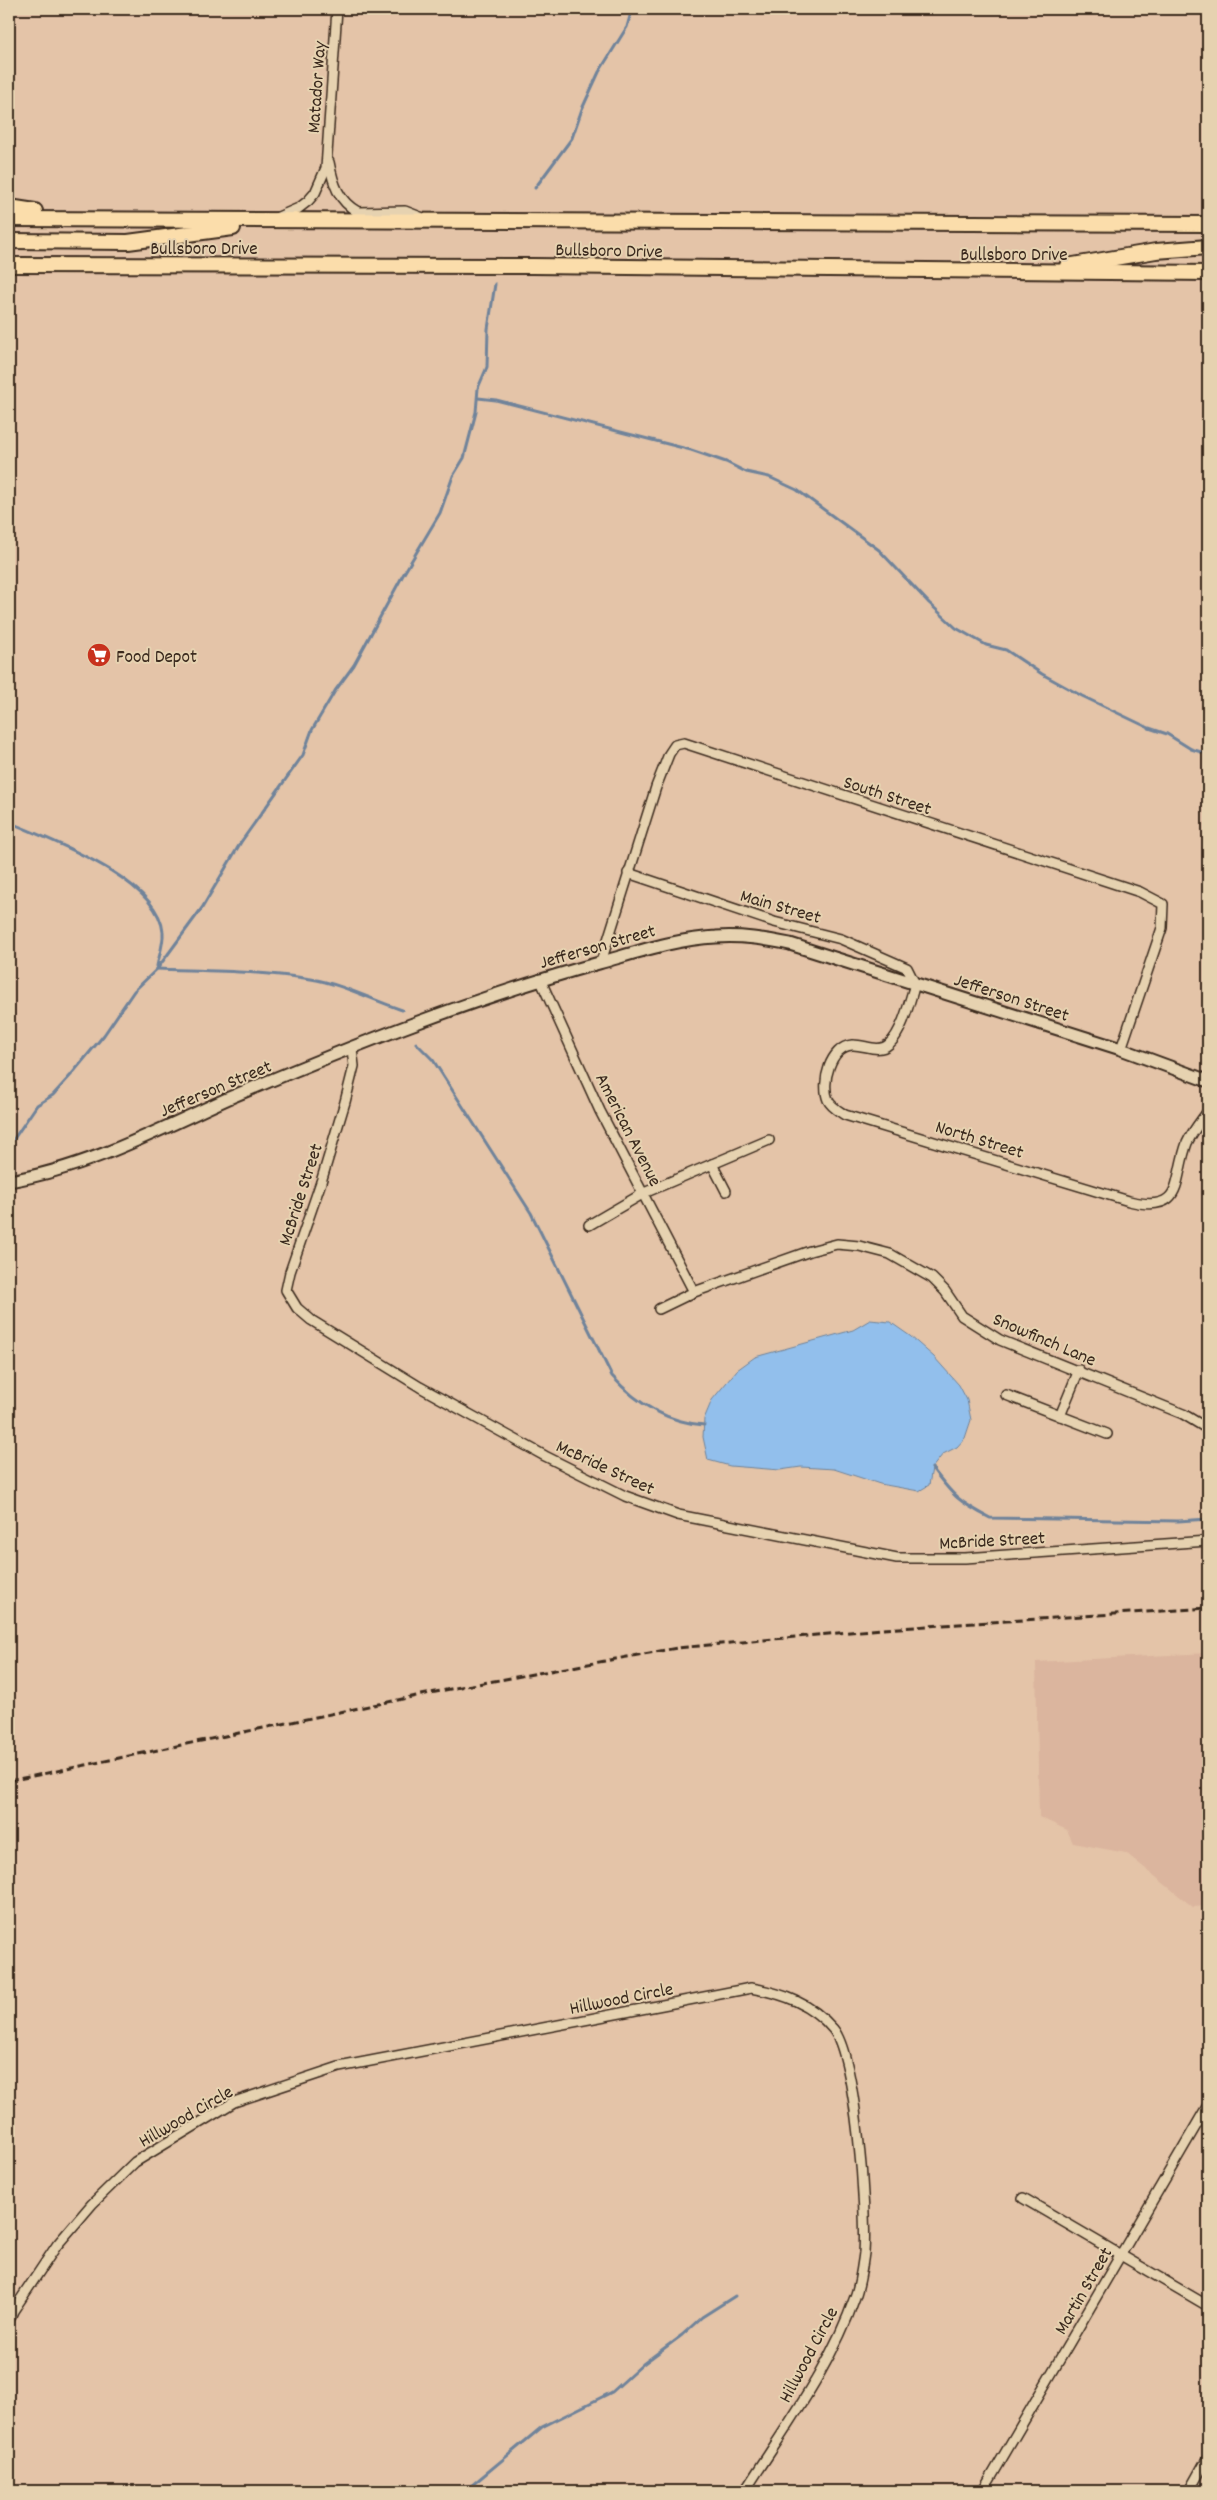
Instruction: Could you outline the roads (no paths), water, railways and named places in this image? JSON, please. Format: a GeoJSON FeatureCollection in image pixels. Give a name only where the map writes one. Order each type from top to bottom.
{"type":"FeatureCollection","features":[{"type":"Feature","properties":{"kind":"main road"},"geometry":{"type":"LineString","coordinates":[[9,207],[27,211],[60,211],[89,220]]}},
{"type":"Feature","properties":{"kind":"main road","name":"Bullsboro Drive"},"geometry":{"type":"LineString","coordinates":[[9,219],[1208,224]]}},
{"type":"Feature","properties":{"kind":"main road"},"geometry":{"type":"LineString","coordinates":[[9,241],[128,242],[272,221]]}},
{"type":"Feature","properties":{"kind":"main road"},"geometry":{"type":"LineString","coordinates":[[1039,272],[1156,251],[1208,248]]}},
{"type":"Feature","properties":{"kind":"main road","name":"Bullsboro Drive"},"geometry":{"type":"LineString","coordinates":[[9,264],[532,266],[1208,273]]}},
{"type":"Feature","properties":{"kind":"street","name":"Matador Way"},"geometry":{"type":"LineString","coordinates":[[272,221],[299,208],[308,201],[315,193],[326,168],[337,9]]}},
{"type":"Feature","properties":{"kind":"street"},"geometry":{"type":"LineString","coordinates":[[328,144],[334,185],[343,200],[351,208],[358,212],[405,211],[434,222]]}},
{"type":"Feature","properties":{"kind":"street","name":"South Street"},"geometry":{"type":"LineString","coordinates":[[601,962],[628,873],[669,754],[675,745],[684,743],[1140,892],[1163,904],[1162,928],[1121,1049]]}},
{"type":"Feature","properties":{"kind":"street","name":"Main Street"},"geometry":{"type":"LineString","coordinates":[[628,873],[774,922],[841,939],[907,968],[915,984]]}},
{"type":"Feature","properties":{"kind":"street","name":"Jefferson Street"},"geometry":{"type":"LineString","coordinates":[[9,1180],[32,1177],[82,1162],[445,1012],[540,979],[670,943],[715,937],[748,936],[790,944],[1121,1049],[1208,1081]]}},
{"type":"Feature","properties":{"kind":"street","name":"American Avenue"},"geometry":{"type":"LineString","coordinates":[[540,979],[600,1111],[694,1292]]}},
{"type":"Feature","properties":{"kind":"street","name":"North Street"},"geometry":{"type":"LineString","coordinates":[[915,984],[897,1033],[889,1045],[874,1049],[852,1045],[844,1048],[828,1068],[824,1084],[828,1097],[835,1108],[845,1115],[1130,1200],[1159,1205],[1168,1200],[1173,1192],[1188,1141],[1208,1111]]}},
{"type":"Feature","properties":{"kind":"street","name":"McBride Street"},"geometry":{"type":"LineString","coordinates":[[352,1050],[354,1066],[345,1102],[321,1182],[290,1272],[286,1290],[297,1308],[310,1320],[420,1387],[545,1456],[625,1496],[678,1515],[897,1558],[965,1558],[1208,1541]]}},
{"type":"Feature","properties":{"kind":"street"},"geometry":{"type":"LineString","coordinates":[[588,1225],[644,1193],[769,1140]]}},
{"type":"Feature","properties":{"kind":"street"},"geometry":{"type":"LineString","coordinates":[[712,1164],[726,1192]]}},
{"type":"Feature","properties":{"kind":"street","name":"Snowfinch Lane"},"geometry":{"type":"LineString","coordinates":[[659,1309],[694,1292],[810,1251],[837,1244],[859,1246],[890,1254],[932,1278],[945,1292],[962,1316],[975,1326],[1000,1340],[1079,1370],[1183,1414],[1208,1429]]}},
{"type":"Feature","properties":{"kind":"street"},"geometry":{"type":"LineString","coordinates":[[1060,1416],[1079,1370]]}},
{"type":"Feature","properties":{"kind":"street"},"geometry":{"type":"LineString","coordinates":[[1006,1395],[1107,1434]]}},
{"type":"Feature","properties":{"kind":"street","name":"Hillwood Circle"},"geometry":{"type":"LineString","coordinates":[[9,2320],[13,2311],[58,2245],[92,2204],[135,2162],[234,2102],[339,2067],[751,1988],[782,1994],[813,2009],[835,2031],[845,2052],[861,2168],[864,2253],[855,2296],[824,2365],[745,2491]]}},
{"type":"Feature","properties":{"kind":"street","name":"Martin Street"},"geometry":{"type":"LineString","coordinates":[[983,2491],[1208,2105]]}},
{"type":"Feature","properties":{"kind":"street"},"geometry":{"type":"LineString","coordinates":[[1023,2198],[1208,2306]]}},
{"type":"Feature","properties":{"kind":"street"},"geometry":{"type":"LineString","coordinates":[[1189,2491],[1208,2457]]}},
{"type":"Feature","properties":{"kind":"water"},"geometry":{"type":"Polygon","coordinates":[[[870,1320],[890,1322],[910,1336],[934,1357],[959,1385],[967,1400],[971,1420],[965,1438],[957,1447],[943,1454],[932,1468],[929,1485],[919,1491],[880,1484],[834,1469],[801,1467],[780,1470],[730,1466],[708,1460],[703,1437],[704,1419],[712,1400],[737,1370],[755,1357],[853,1330],[870,1320]]]}},
{"type":"Feature","properties":{"kind":"waterway"},"geometry":{"type":"LineString","coordinates":[[535,188],[572,138],[582,109],[599,72],[627,27],[632,9]]}},
{"type":"Feature","properties":{"kind":"waterway"},"geometry":{"type":"LineString","coordinates":[[9,1146],[37,1105],[53,1095],[71,1075],[104,1035],[134,991],[157,969],[202,908],[241,842],[303,755],[312,730],[335,691],[354,665],[403,575],[440,513],[453,476],[464,458],[476,412],[478,388],[487,367],[488,329],[495,284]]}},
{"type":"Feature","properties":{"kind":"waterway"},"geometry":{"type":"LineString","coordinates":[[478,398],[496,400],[691,450],[726,462],[746,472],[769,477],[797,490],[879,550],[929,603],[956,628],[986,645],[1006,650],[1042,674],[1082,696],[1149,728],[1167,734],[1191,749],[1208,754]]}},
{"type":"Feature","properties":{"kind":"waterway"},"geometry":{"type":"LineString","coordinates":[[9,822],[100,864],[143,895],[157,913],[163,932],[157,966]]}},
{"type":"Feature","properties":{"kind":"waterway"},"geometry":{"type":"LineString","coordinates":[[157,969],[254,973],[323,981],[402,1010]]}},
{"type":"Feature","properties":{"kind":"waterway"},"geometry":{"type":"LineString","coordinates":[[416,1043],[433,1060],[531,1213],[612,1376],[632,1395],[653,1410],[677,1420],[704,1425]]}},
{"type":"Feature","properties":{"kind":"waterway"},"geometry":{"type":"LineString","coordinates":[[932,1468],[957,1497],[990,1518],[1178,1521],[1208,1519]]}},
{"type":"Feature","properties":{"kind":"waterway"},"geometry":{"type":"LineString","coordinates":[[465,2491],[542,2427],[612,2392],[643,2364],[682,2335],[702,2317],[735,2296]]}},
{"type":"Feature","properties":{"kind":"railway"},"geometry":{"type":"LineString","coordinates":[[9,1781],[455,1688],[677,1648],[882,1629],[1208,1608]]}},
{"type":"Feature","properties":{"kind":"place","name":"Food Depot"},"geometry":{"type":"Point","coordinates":[99,655]}}]}
